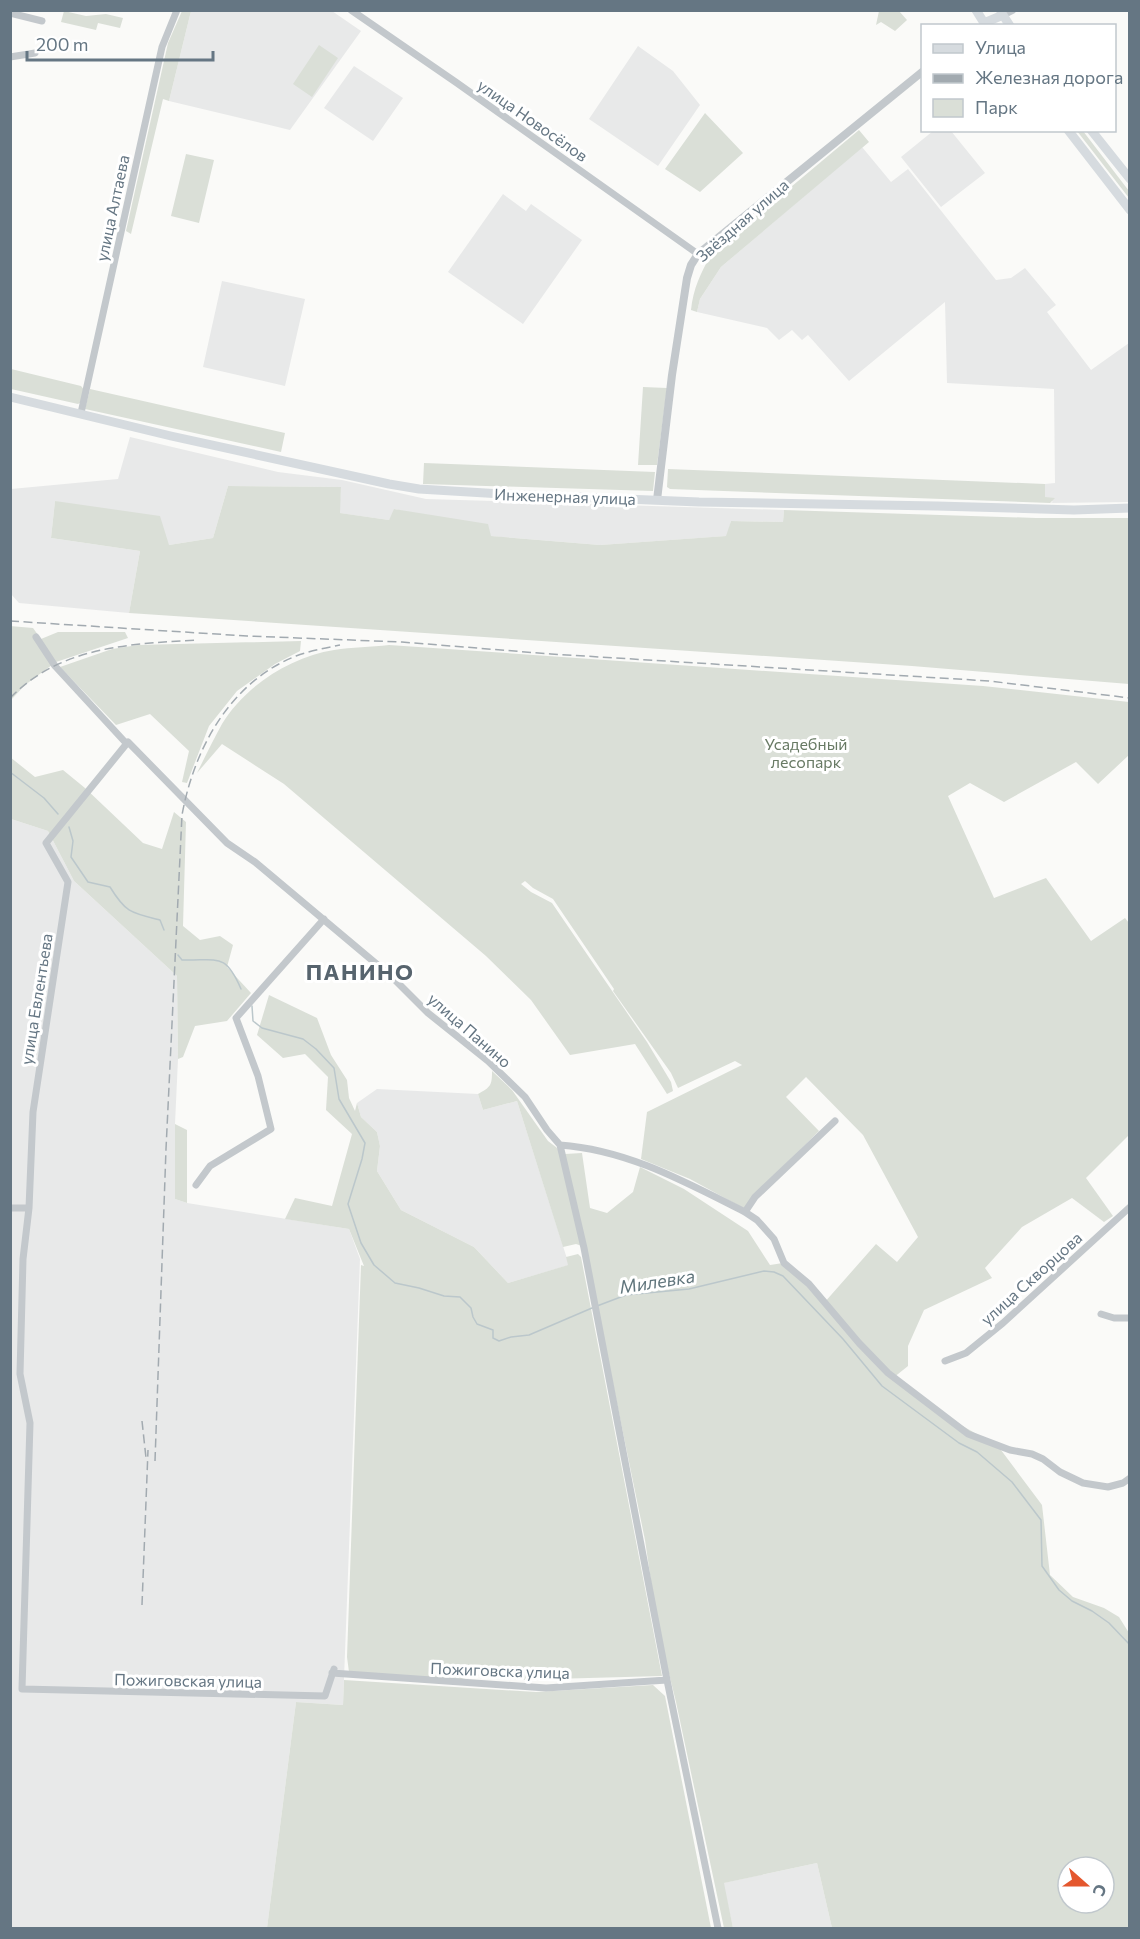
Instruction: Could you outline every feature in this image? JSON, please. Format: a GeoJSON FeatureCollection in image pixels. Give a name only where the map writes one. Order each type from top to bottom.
{"type":"FeatureCollection","features":[{"type":"Feature","properties":{"kind":"main road"},"geometry":{"type":"LineString","coordinates":[[976,10],[983,24]]}},
{"type":"Feature","properties":{"kind":"main road"},"geometry":{"type":"LineString","coordinates":[[985,24],[1001,13]]}},
{"type":"Feature","properties":{"kind":"main road"},"geometry":{"type":"LineString","coordinates":[[1070,132],[1130,210]]}},
{"type":"Feature","properties":{"kind":"main road"},"geometry":{"type":"LineString","coordinates":[[1093,132],[1130,179]]}},
{"type":"Feature","properties":{"kind":"main road","name":"Инженерная улица"},"geometry":{"type":"LineString","coordinates":[[10,397],[171,436],[419,489],[657,500],[1074,510],[1130,508]]}},
{"type":"Feature","properties":{"kind":"street","name":"улица Алтаева"},"geometry":{"type":"LineString","coordinates":[[81,413],[162,47],[177,10]]}},
{"type":"Feature","properties":{"kind":"street","name":"улица Новосёлов"},"geometry":{"type":"LineString","coordinates":[[351,10],[457,82],[698,254]]}},
{"type":"Feature","properties":{"kind":"street"},"geometry":{"type":"LineString","coordinates":[[1001,13],[1013,10]]}},
{"type":"Feature","properties":{"kind":"street"},"geometry":{"type":"LineString","coordinates":[[10,13],[42,21]]}},
{"type":"Feature","properties":{"kind":"street"},"geometry":{"type":"LineString","coordinates":[[10,57],[35,53]]}},
{"type":"Feature","properties":{"kind":"street","name":"Звёздная улица"},"geometry":{"type":"LineString","coordinates":[[657,500],[687,278],[691,265],[698,254],[921,73]]}},
{"type":"Feature","properties":{"kind":"street","name":"улица Панино"},"geometry":{"type":"LineString","coordinates":[[36,638],[54,666],[125,742],[128,742],[227,843],[255,862],[324,919],[392,976],[428,1013],[488,1061],[525,1096],[547,1130],[560,1145],[594,1300],[667,1680],[718,1929]]}},
{"type":"Feature","properties":{"kind":"street","name":"улица Евлентьева"},"geometry":{"type":"LineString","coordinates":[[22,1689],[30,1423],[20,1374],[23,1260],[29,1208],[33,1112],[68,882],[46,843],[128,742]]}},
{"type":"Feature","properties":{"kind":"street"},"geometry":{"type":"LineString","coordinates":[[196,1185],[210,1166],[271,1129],[258,1076],[236,1018],[324,919]]}},
{"type":"Feature","properties":{"kind":"street"},"geometry":{"type":"LineString","coordinates":[[745,1212],[755,1197],[835,1121]]}},
{"type":"Feature","properties":{"kind":"street"},"geometry":{"type":"LineString","coordinates":[[560,1145],[621,1155],[661,1170],[757,1220],[774,1239],[784,1263],[809,1284],[888,1373],[968,1434],[1010,1450],[1032,1454],[1043,1459],[1059,1472],[1083,1483],[1108,1487],[1123,1483],[1130,1478]]}},
{"type":"Feature","properties":{"kind":"street","name":"улица Скворцова"},"geometry":{"type":"LineString","coordinates":[[945,1361],[966,1353],[1003,1323],[1130,1207]]}},
{"type":"Feature","properties":{"kind":"street"},"geometry":{"type":"LineString","coordinates":[[10,1208],[29,1208]]}},
{"type":"Feature","properties":{"kind":"street"},"geometry":{"type":"LineString","coordinates":[[1101,1314],[1114,1318],[1130,1318]]}},
{"type":"Feature","properties":{"kind":"street","name":"Пожиговская улица"},"geometry":{"type":"LineString","coordinates":[[22,1689],[325,1696],[333,1671]]}},
{"type":"Feature","properties":{"kind":"street","name":"Пожиговска улица"},"geometry":{"type":"LineString","coordinates":[[333,1671],[546,1688],[667,1680]]}},
{"type":"Feature","properties":{"kind":"shaded area"},"geometry":{"type":"Polygon","coordinates":[[[191,11],[332,11],[361,31],[290,130],[169,101],[191,11]]]}},
{"type":"Feature","properties":{"kind":"shaded area"},"geometry":{"type":"Polygon","coordinates":[[[638,46],[673,71],[700,105],[658,166],[589,119],[638,46]]]}},
{"type":"Feature","properties":{"kind":"shaded area"},"geometry":{"type":"Polygon","coordinates":[[[354,66],[403,98],[373,141],[324,108],[354,66]]]}},
{"type":"Feature","properties":{"kind":"shaded area"},"geometry":{"type":"Polygon","coordinates":[[[932,132],[952,132],[985,173],[941,207],[901,157],[932,132]]]}},
{"type":"Feature","properties":{"kind":"shaded area"},"geometry":{"type":"Polygon","coordinates":[[[862,147],[891,182],[908,169],[996,280],[1011,278],[1025,268],[1056,305],[1047,312],[1091,370],[1129,343],[1129,502],[1050,503],[1053,502],[1045,497],[1045,484],[1055,483],[1054,389],[947,383],[945,302],[849,381],[808,335],[802,340],[792,330],[779,340],[767,328],[697,312],[700,299],[721,267],[862,147]]]}},
{"type":"Feature","properties":{"kind":"shaded area"},"geometry":{"type":"Polygon","coordinates":[[[503,194],[526,211],[531,204],[582,240],[523,324],[448,272],[503,194]]]}},
{"type":"Feature","properties":{"kind":"shaded area"},"geometry":{"type":"Polygon","coordinates":[[[222,281],[305,299],[285,386],[203,367],[222,281]]]}},
{"type":"Feature","properties":{"kind":"shaded area"},"geometry":{"type":"Polygon","coordinates":[[[130,437],[278,472],[342,480],[426,499],[784,510],[783,522],[731,521],[727,536],[600,545],[490,536],[395,509],[389,520],[339,513],[341,487],[228,486],[213,538],[169,545],[55,501],[51,538],[140,551],[129,613],[19,603],[11,594],[11,489],[118,479],[130,437]]]}},
{"type":"Feature","properties":{"kind":"shaded area"},"geometry":{"type":"Polygon","coordinates":[[[11,819],[48,831],[74,881],[177,976],[175,1199],[187,1203],[349,1229],[360,1259],[343,1705],[296,1702],[267,1928],[11,1928],[11,819]]]}},
{"type":"Feature","properties":{"kind":"shaded area"},"geometry":{"type":"Polygon","coordinates":[[[377,1089],[478,1094],[483,1110],[517,1101],[569,1265],[508,1283],[474,1247],[401,1210],[377,1171],[380,1146],[377,1132],[361,1117],[357,1103],[377,1089]]]}},
{"type":"Feature","properties":{"kind":"shaded area"},"geometry":{"type":"Polygon","coordinates":[[[817,1863],[832,1928],[733,1928],[723,1883],[817,1863]]]}},
{"type":"Feature","properties":{"kind":"green space"},"geometry":{"type":"Polygon","coordinates":[[[64,11],[86,16],[106,14],[123,18],[120,28],[98,23],[96,30],[61,22],[64,11]]]}},
{"type":"Feature","properties":{"kind":"green space"},"geometry":{"type":"Polygon","coordinates":[[[182,11],[191,11],[169,101],[163,99],[131,234],[126,231],[168,43],[182,11]]]}},
{"type":"Feature","properties":{"kind":"green space"},"geometry":{"type":"Polygon","coordinates":[[[879,11],[899,11],[907,20],[895,31],[881,22],[876,25],[879,11]]]}},
{"type":"Feature","properties":{"kind":"green space"},"geometry":{"type":"Polygon","coordinates":[[[319,45],[338,58],[312,97],[293,84],[319,45]]]}},
{"type":"Feature","properties":{"kind":"green space"},"geometry":{"type":"Polygon","coordinates":[[[705,113],[743,153],[700,192],[665,169],[705,113]]]}},
{"type":"Feature","properties":{"kind":"green space"},"geometry":{"type":"Polygon","coordinates":[[[859,130],[869,142],[721,267],[700,299],[697,312],[691,310],[698,281],[712,253],[859,130]]]}},
{"type":"Feature","properties":{"kind":"green space"},"geometry":{"type":"Polygon","coordinates":[[[1078,132],[1084,132],[1129,191],[1129,198],[1078,132]]]}},
{"type":"Feature","properties":{"kind":"green space"},"geometry":{"type":"Polygon","coordinates":[[[186,154],[214,160],[199,223],[171,216],[186,154]]]}},
{"type":"Feature","properties":{"kind":"green space"},"geometry":{"type":"Polygon","coordinates":[[[11,369],[81,386],[85,391],[82,402],[78,404],[11,389],[11,369]]]}},
{"type":"Feature","properties":{"kind":"green space"},"geometry":{"type":"Polygon","coordinates":[[[643,387],[667,388],[657,465],[638,465],[643,387]]]}},
{"type":"Feature","properties":{"kind":"green space"},"geometry":{"type":"Polygon","coordinates":[[[90,389],[285,433],[281,452],[85,409],[90,389]]]}},
{"type":"Feature","properties":{"kind":"green space"},"geometry":{"type":"Polygon","coordinates":[[[424,463],[655,472],[653,491],[423,484],[424,463]]]}},
{"type":"Feature","properties":{"kind":"green space"},"geometry":{"type":"Polygon","coordinates":[[[668,469],[1045,484],[1045,497],[1055,498],[1050,503],[670,489],[667,487],[668,469]]]}},
{"type":"Feature","properties":{"kind":"green space"},"geometry":{"type":"Polygon","coordinates":[[[228,486],[341,487],[340,513],[389,520],[394,509],[488,524],[491,536],[600,545],[726,536],[731,521],[783,522],[784,510],[1036,518],[1129,518],[1129,684],[912,666],[129,613],[140,551],[51,538],[55,501],[160,516],[169,545],[213,538],[228,486]]]}},
{"type":"Feature","properties":{"kind":"green space"},"geometry":{"type":"Polygon","coordinates":[[[10,626],[33,628],[41,639],[58,632],[125,632],[128,638],[56,662],[25,685],[11,700],[10,626]]]}},
{"type":"Feature","properties":{"kind":"green space"},"geometry":{"type":"Polygon","coordinates":[[[301,641],[300,651],[275,664],[237,691],[209,726],[187,783],[182,782],[189,751],[150,714],[116,725],[60,667],[112,649],[138,645],[301,641]]]}},
{"type":"Feature","properties":{"kind":"green space","name":"Усадебный лесопарк"},"geometry":{"type":"Polygon","coordinates":[[[389,645],[983,686],[1129,702],[1129,755],[1098,784],[1076,762],[1004,802],[970,783],[948,796],[994,898],[1046,878],[1091,941],[1125,918],[1129,923],[1129,1135],[1086,1178],[1113,1216],[1104,1222],[1072,1198],[1022,1227],[985,1268],[992,1278],[924,1310],[908,1346],[908,1366],[893,1378],[952,1420],[998,1446],[1042,1505],[1050,1575],[1073,1597],[1104,1608],[1119,1617],[1129,1633],[1129,1928],[832,1928],[817,1863],[724,1883],[733,1928],[724,1928],[676,1702],[658,1629],[645,1540],[585,1247],[576,1244],[563,1247],[517,1101],[483,1110],[478,1094],[490,1085],[492,1071],[512,1090],[548,1141],[565,1154],[582,1153],[590,1208],[607,1213],[633,1192],[640,1167],[684,1189],[748,1231],[770,1265],[783,1263],[824,1303],[876,1244],[897,1262],[918,1237],[863,1135],[806,1077],[786,1097],[819,1131],[762,1187],[745,1209],[690,1179],[641,1159],[647,1112],[742,1065],[735,1061],[678,1088],[671,1073],[613,991],[614,989],[553,899],[525,881],[521,884],[552,903],[647,1042],[671,1082],[673,1091],[667,1094],[635,1044],[570,1055],[531,1000],[486,956],[284,784],[222,744],[197,773],[222,724],[243,697],[285,666],[317,654],[341,649],[389,645]]]}},
{"type":"Feature","properties":{"kind":"green space"},"geometry":{"type":"Polygon","coordinates":[[[10,757],[35,777],[63,770],[143,843],[162,849],[174,812],[186,822],[183,926],[200,940],[220,936],[233,945],[227,967],[251,993],[227,1021],[195,1026],[183,1057],[178,1059],[177,976],[74,881],[48,831],[11,819],[10,757]]]}},
{"type":"Feature","properties":{"kind":"green space"},"geometry":{"type":"Polygon","coordinates":[[[269,995],[317,1018],[331,1055],[347,1080],[349,1098],[355,1111],[357,1103],[361,1117],[377,1132],[380,1146],[377,1171],[401,1210],[474,1247],[508,1283],[568,1265],[566,1257],[578,1254],[581,1257],[662,1676],[515,1680],[480,1676],[459,1680],[349,1672],[347,1657],[361,1265],[364,1266],[349,1229],[285,1219],[295,1198],[332,1206],[352,1134],[326,1110],[328,1077],[305,1054],[283,1058],[257,1035],[269,995]]]}},
{"type":"Feature","properties":{"kind":"green space"},"geometry":{"type":"Polygon","coordinates":[[[175,1124],[187,1130],[187,1203],[175,1199],[175,1124]]]}},
{"type":"Feature","properties":{"kind":"green space"},"geometry":{"type":"Polygon","coordinates":[[[344,1680],[536,1692],[653,1685],[665,1696],[711,1928],[267,1928],[296,1702],[343,1705],[344,1680]]]}},
{"type":"Feature","properties":{"kind":"waterway","name":"Милевка"},"geometry":{"type":"LineString","coordinates":[[10,772],[44,798],[58,814]]}},
{"type":"Feature","properties":{"kind":"waterway","name":"Милевка"},"geometry":{"type":"LineString","coordinates":[[69,827],[73,841],[71,857],[88,882],[110,887],[120,902],[130,911],[160,920],[164,930]]}},
{"type":"Feature","properties":{"kind":"waterway","name":"Милевка"},"geometry":{"type":"LineString","coordinates":[[178,955],[182,960],[212,960],[225,964],[241,989]]}},
{"type":"Feature","properties":{"kind":"waterway","name":"Милевка"},"geometry":{"type":"LineString","coordinates":[[252,1006],[253,1021],[262,1028],[303,1039],[334,1068],[339,1099],[365,1143],[348,1204],[361,1243],[374,1265],[395,1283],[444,1296],[460,1297],[471,1308],[477,1324],[493,1330],[493,1338],[499,1341],[529,1335],[592,1308]]}},
{"type":"Feature","properties":{"kind":"waterway","name":"Милевка"},"geometry":{"type":"LineString","coordinates":[[597,1306],[626,1295],[689,1289],[764,1271],[783,1276],[843,1339],[882,1386],[959,1443],[977,1452],[1012,1482],[1041,1520],[1042,1566],[1059,1590],[1072,1601],[1109,1623],[1130,1645]]}},
{"type":"Feature","properties":{"kind":"railway"},"geometry":{"type":"LineString","coordinates":[[10,621],[247,636],[402,642],[551,654],[989,681],[1130,698]]}},
{"type":"Feature","properties":{"kind":"railway"},"geometry":{"type":"LineString","coordinates":[[10,698],[30,681],[74,658],[121,646],[197,640]]}},
{"type":"Feature","properties":{"kind":"railway"},"geometry":{"type":"LineString","coordinates":[[155,1461],[166,1149],[182,815],[188,790],[206,743],[234,700],[273,668],[296,656],[340,645]]}},
{"type":"Feature","properties":{"kind":"railway"},"geometry":{"type":"LineString","coordinates":[[142,1421],[146,1458]]}},
{"type":"Feature","properties":{"kind":"railway"},"geometry":{"type":"LineString","coordinates":[[142,1605],[148,1450]]}},
{"type":"Feature","properties":{"kind":"district","name":"ПАНИНО"},"geometry":{"type":"Point","coordinates":[360,971]}}]}
